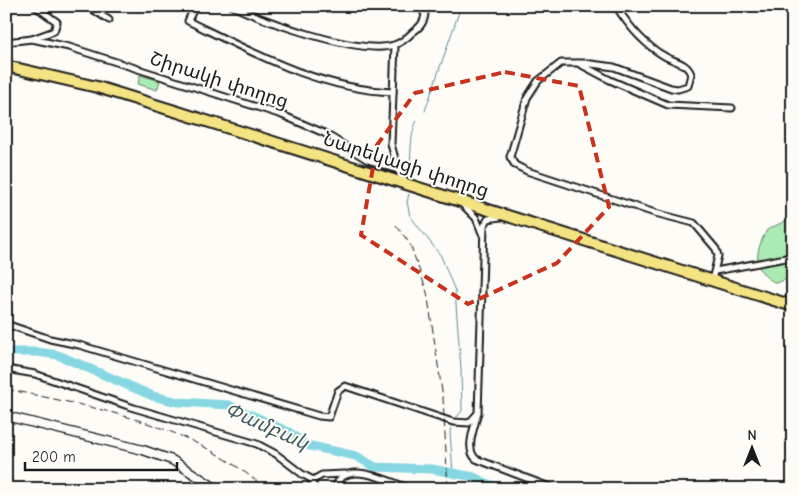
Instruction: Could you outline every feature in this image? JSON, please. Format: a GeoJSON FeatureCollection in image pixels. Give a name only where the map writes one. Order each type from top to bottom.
{"type":"FeatureCollection","features":[{"type":"Feature","properties":{"kind":"highway","name":"Նարեկացի փողոց"},"geometry":{"type":"LineString","coordinates":[[6,66],[98,88],[508,216],[714,276],[793,306]]}},
{"type":"Feature","properties":{"kind":"main road"},"geometry":{"type":"LineString","coordinates":[[6,416],[143,450],[172,460],[217,489]]}},
{"type":"Feature","properties":{"kind":"street"},"geometry":{"type":"LineString","coordinates":[[32,39],[54,31],[57,22],[35,6]]}},
{"type":"Feature","properties":{"kind":"street"},"geometry":{"type":"LineString","coordinates":[[86,6],[110,20]]}},
{"type":"Feature","properties":{"kind":"street"},"geometry":{"type":"LineString","coordinates":[[232,6],[274,23],[319,37],[363,45],[395,45],[424,21],[425,14],[419,6]]}},
{"type":"Feature","properties":{"kind":"street"},"geometry":{"type":"LineString","coordinates":[[616,6],[643,41],[666,57],[687,66],[691,74],[688,86],[678,89],[671,88],[614,68],[575,62],[561,63],[555,66],[533,87],[526,98],[509,153],[511,161],[518,168],[655,213],[694,223],[716,249],[718,256],[714,276],[793,255]]}},
{"type":"Feature","properties":{"kind":"street"},"geometry":{"type":"LineString","coordinates":[[192,7],[188,21],[282,67],[363,91],[393,92]]}},
{"type":"Feature","properties":{"kind":"street","name":"Շիրակի փողոց"},"geometry":{"type":"LineString","coordinates":[[6,42],[32,39],[69,47],[282,115],[324,133],[368,160],[398,170]]}},
{"type":"Feature","properties":{"kind":"street"},"geometry":{"type":"LineString","coordinates":[[395,45],[391,144],[398,170],[406,184]]}},
{"type":"Feature","properties":{"kind":"street"},"geometry":{"type":"LineString","coordinates":[[575,62],[610,80],[668,105],[732,108]]}},
{"type":"Feature","properties":{"kind":"street"},"geometry":{"type":"LineString","coordinates":[[455,199],[473,214],[483,238]]}},
{"type":"Feature","properties":{"kind":"street"},"geometry":{"type":"LineString","coordinates":[[508,216],[488,219],[484,226],[477,415],[471,445],[472,456],[554,489]]}},
{"type":"Feature","properties":{"kind":"street"},"geometry":{"type":"LineString","coordinates":[[6,324],[50,339],[79,345],[319,416],[329,417],[338,391],[344,386],[463,424],[472,422],[477,415]]}},
{"type":"Feature","properties":{"kind":"street"},"geometry":{"type":"LineString","coordinates":[[6,370],[35,374],[125,405],[256,444],[276,454],[312,480],[312,484],[316,489]]}},
{"type":"Feature","properties":{"kind":"street"},"geometry":{"type":"LineString","coordinates":[[312,480],[322,475],[357,472],[411,489]]}},
{"type":"Feature","properties":{"kind":"street"},"geometry":{"type":"LineString","coordinates":[[335,489],[338,479],[345,474]]}},
{"type":"Feature","properties":{"kind":"highlighted area"},"geometry":{"type":"Polygon","coordinates":[[[505,72],[579,86],[609,207],[557,263],[468,304],[361,235],[377,145],[415,93],[505,72]]]}},
{"type":"Feature","properties":{"kind":"green space"},"geometry":{"type":"Polygon","coordinates":[[[140,75],[160,81],[157,90],[138,84],[140,75]]]}},
{"type":"Feature","properties":{"kind":"green space"},"geometry":{"type":"Polygon","coordinates":[[[793,217],[793,277],[776,283],[762,273],[759,266],[758,253],[760,245],[767,230],[793,217]]]}},
{"type":"Feature","properties":{"kind":"waterway"},"geometry":{"type":"LineString","coordinates":[[425,111],[459,12]]}},
{"type":"Feature","properties":{"kind":"waterway"},"geometry":{"type":"LineString","coordinates":[[410,181],[412,141],[414,126],[417,121]]}},
{"type":"Feature","properties":{"kind":"waterway"},"geometry":{"type":"LineString","coordinates":[[409,194],[407,202],[410,216],[441,256],[455,291],[462,411],[455,419]]}},
{"type":"Feature","properties":{"kind":"waterway","name":"Փամբակ"},"geometry":{"type":"LineString","coordinates":[[6,352],[37,352],[58,355],[153,396],[178,402],[229,405],[289,432],[306,445],[356,456],[375,467],[432,469],[474,477],[499,489]]}},
{"type":"Feature","properties":{"kind":"waterway"},"geometry":{"type":"LineString","coordinates":[[451,428],[453,473]]}},
{"type":"Feature","properties":{"kind":"railway"},"geometry":{"type":"LineString","coordinates":[[396,225],[410,244],[427,292],[443,398],[448,489]]}},
{"type":"Feature","properties":{"kind":"railway"},"geometry":{"type":"LineString","coordinates":[[6,389],[110,412],[175,434],[207,448],[237,467],[266,489]]}}]}
